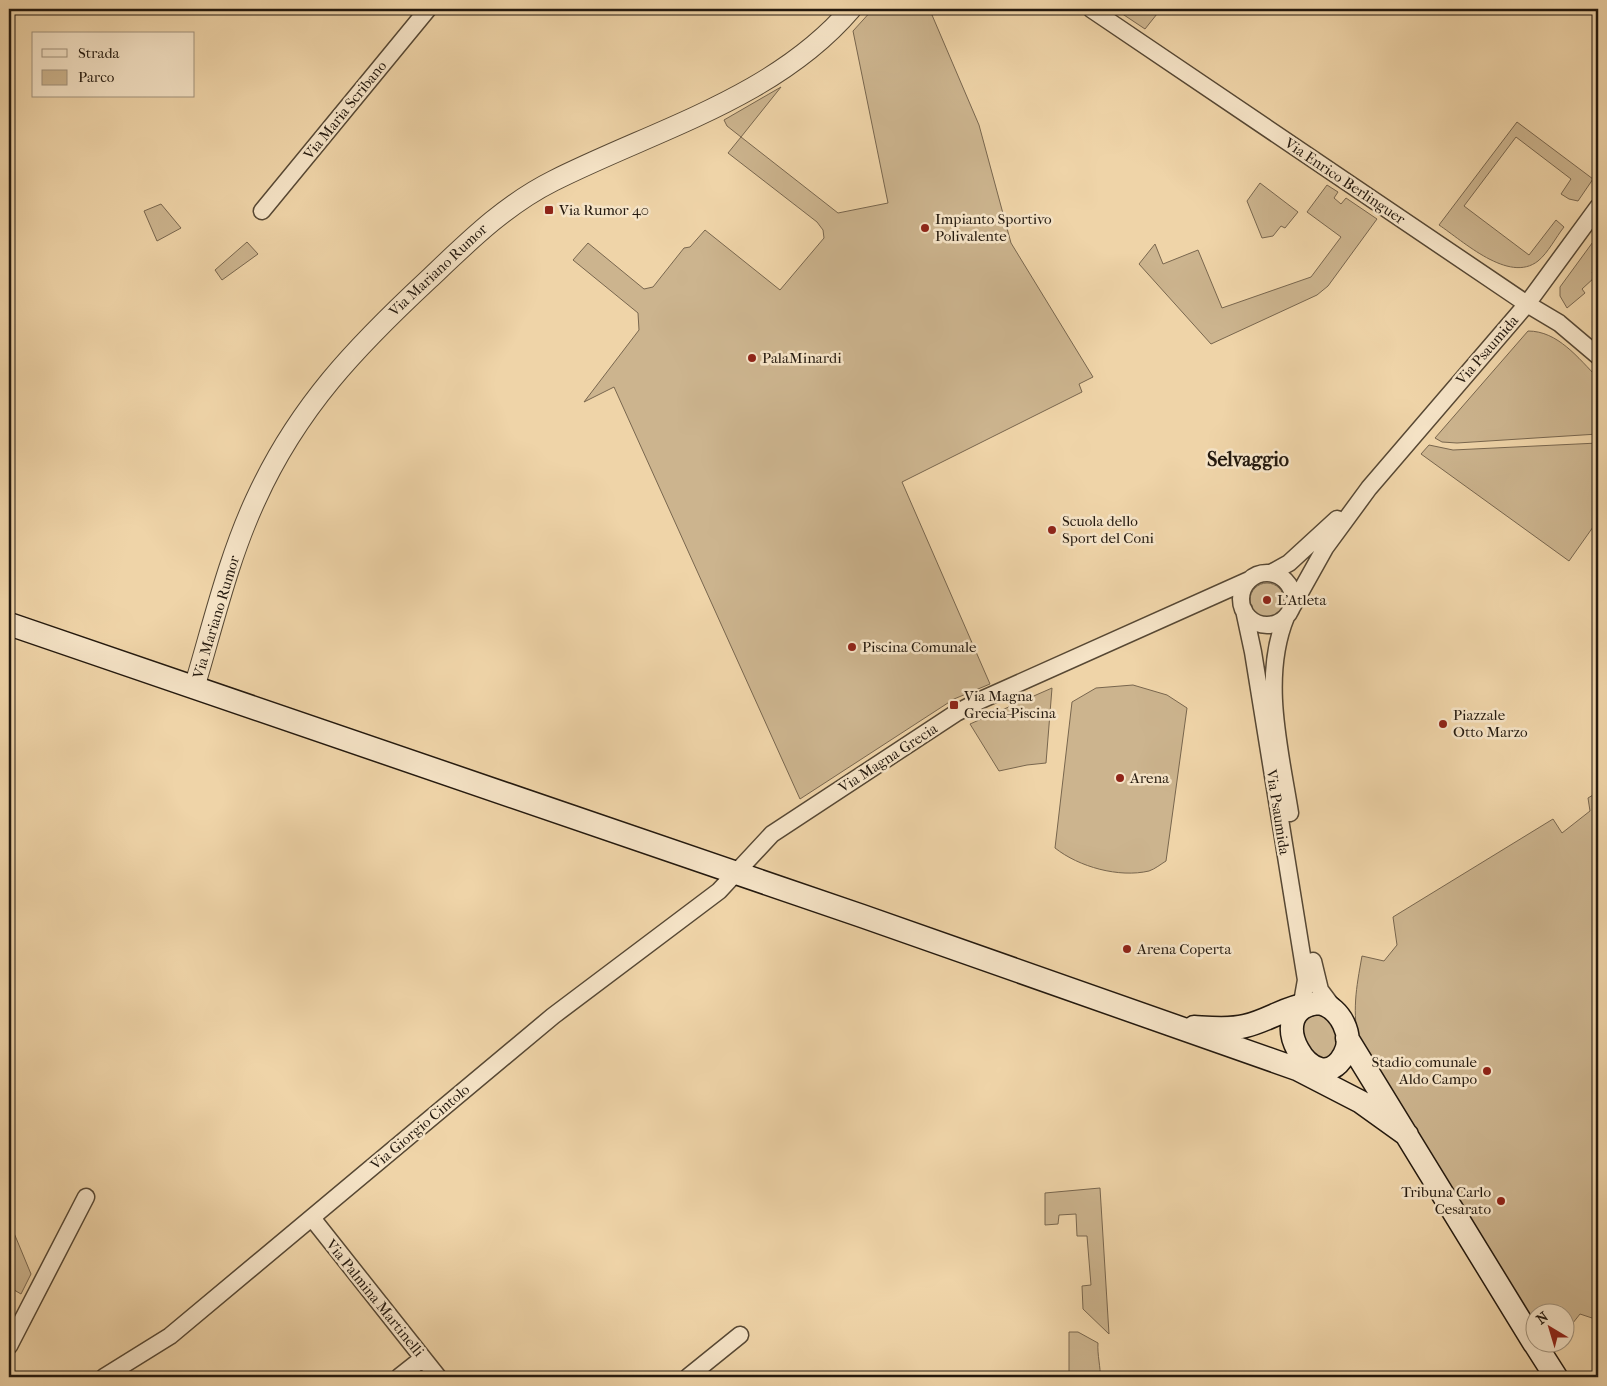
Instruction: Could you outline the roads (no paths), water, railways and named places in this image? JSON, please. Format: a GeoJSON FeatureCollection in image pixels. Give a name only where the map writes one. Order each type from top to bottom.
{"type":"FeatureCollection","features":[{"type":"Feature","properties":{"kind":"main road"},"geometry":{"type":"LineString","coordinates":[[9,624],[734,874],[862,916],[1169,1024],[1310,1070],[1361,1102],[1407,1135]]}},
{"type":"Feature","properties":{"kind":"main road"},"geometry":{"type":"LineString","coordinates":[[1169,1024],[1217,1029],[1245,1026],[1303,1007],[1328,1005],[1336,1010],[1348,1038],[1524,1325]]}},
{"type":"Feature","properties":{"kind":"main road"},"geometry":{"type":"LineString","coordinates":[[1303,1007],[1292,1028],[1298,1050],[1310,1070]]}},
{"type":"Feature","properties":{"kind":"main road"},"geometry":{"type":"LineString","coordinates":[[1310,1070],[1331,1067],[1341,1060],[1347,1049],[1348,1038]]}},
{"type":"Feature","properties":{"kind":"main road"},"geometry":{"type":"LineString","coordinates":[[1542,1354],[1556,1377]]}},
{"type":"Feature","properties":{"kind":"street","name":"Via Maria Scribano"},"geometry":{"type":"LineString","coordinates":[[262,211],[428,9]]}},
{"type":"Feature","properties":{"kind":"street","name":"Via Mariano Rumor"},"geometry":{"type":"LineString","coordinates":[[194,688],[238,543],[255,501],[270,469],[295,428],[326,384],[350,355],[506,208],[554,180],[731,99],[806,52],[851,9]]}},
{"type":"Feature","properties":{"kind":"street","name":"Via Enrico Berlinguer"},"geometry":{"type":"LineString","coordinates":[[1091,9],[1527,304],[1559,323],[1598,356]]}},
{"type":"Feature","properties":{"kind":"street","name":"Via Psaumida"},"geometry":{"type":"LineString","coordinates":[[1336,1010],[1317,983],[1278,736],[1274,700],[1278,639],[1289,612],[1325,548],[1369,488],[1527,304],[1598,207]]}},
{"type":"Feature","properties":{"kind":"street"},"geometry":{"type":"LineString","coordinates":[[1271,573],[1289,563],[1369,488]]}},
{"type":"Feature","properties":{"kind":"street"},"geometry":{"type":"LineString","coordinates":[[1263,573],[1271,573],[1284,580],[1292,592],[1289,612],[1280,621],[1266,625],[1253,621],[1244,610],[1241,594],[1249,580],[1263,573]]}},
{"type":"Feature","properties":{"kind":"street","name":"Via Magna Grecia"},"geometry":{"type":"LineString","coordinates":[[734,874],[772,834],[956,713],[981,700],[1249,580]]}},
{"type":"Feature","properties":{"kind":"street","name":"Via Psaumida"},"geometry":{"type":"LineString","coordinates":[[1244,610],[1254,652],[1306,980],[1303,1007]]}},
{"type":"Feature","properties":{"kind":"street","name":"Via Giorgio Cintolo"},"geometry":{"type":"LineString","coordinates":[[104,1377],[170,1336],[552,1016],[719,891],[734,874]]}},
{"type":"Feature","properties":{"kind":"street"},"geometry":{"type":"LineString","coordinates":[[9,1346],[86,1197]]}},
{"type":"Feature","properties":{"kind":"street","name":"Via Palmina Martinelli"},"geometry":{"type":"LineString","coordinates":[[312,1218],[438,1377]]}},
{"type":"Feature","properties":{"kind":"street"},"geometry":{"type":"LineString","coordinates":[[688,1377],[740,1335]]}},
{"type":"Feature","properties":{"kind":"street"},"geometry":{"type":"LineString","coordinates":[[399,1377],[423,1358]]}},
{"type":"Feature","properties":{"kind":"place","name":"Via Rumor 40"},"geometry":{"type":"Point","coordinates":[549,210]}},
{"type":"Feature","properties":{"kind":"place","name":"Impianto Sportivo Polivalente"},"geometry":{"type":"Point","coordinates":[925,228]}},
{"type":"Feature","properties":{"kind":"place","name":"PalaMinardi"},"geometry":{"type":"Point","coordinates":[752,358]}},
{"type":"Feature","properties":{"kind":"place","name":"Scuola dello Sport del Coni"},"geometry":{"type":"Point","coordinates":[1052,530]}},
{"type":"Feature","properties":{"kind":"place","name":"L'Atleta"},"geometry":{"type":"Point","coordinates":[1267,600]}},
{"type":"Feature","properties":{"kind":"place","name":"Piscina Comunale"},"geometry":{"type":"Point","coordinates":[852,647]}},
{"type":"Feature","properties":{"kind":"place","name":"Via Magna Grecia-Piscina"},"geometry":{"type":"Point","coordinates":[954,705]}},
{"type":"Feature","properties":{"kind":"place","name":"Piazzale Otto Marzo"},"geometry":{"type":"Point","coordinates":[1443,724]}},
{"type":"Feature","properties":{"kind":"place","name":"Arena"},"geometry":{"type":"Point","coordinates":[1120,778]}},
{"type":"Feature","properties":{"kind":"place","name":"Arena Coperta"},"geometry":{"type":"Point","coordinates":[1127,949]}},
{"type":"Feature","properties":{"kind":"place","name":"Stadio comunale Aldo Campo"},"geometry":{"type":"Point","coordinates":[1487,1071]}},
{"type":"Feature","properties":{"kind":"place","name":"Tribuna Carlo Cesarato"},"geometry":{"type":"Point","coordinates":[1501,1201]}},
{"type":"Feature","properties":{"kind":"district","name":"Selvaggio"},"geometry":{"type":"Point","coordinates":[1248,459]}}]}
